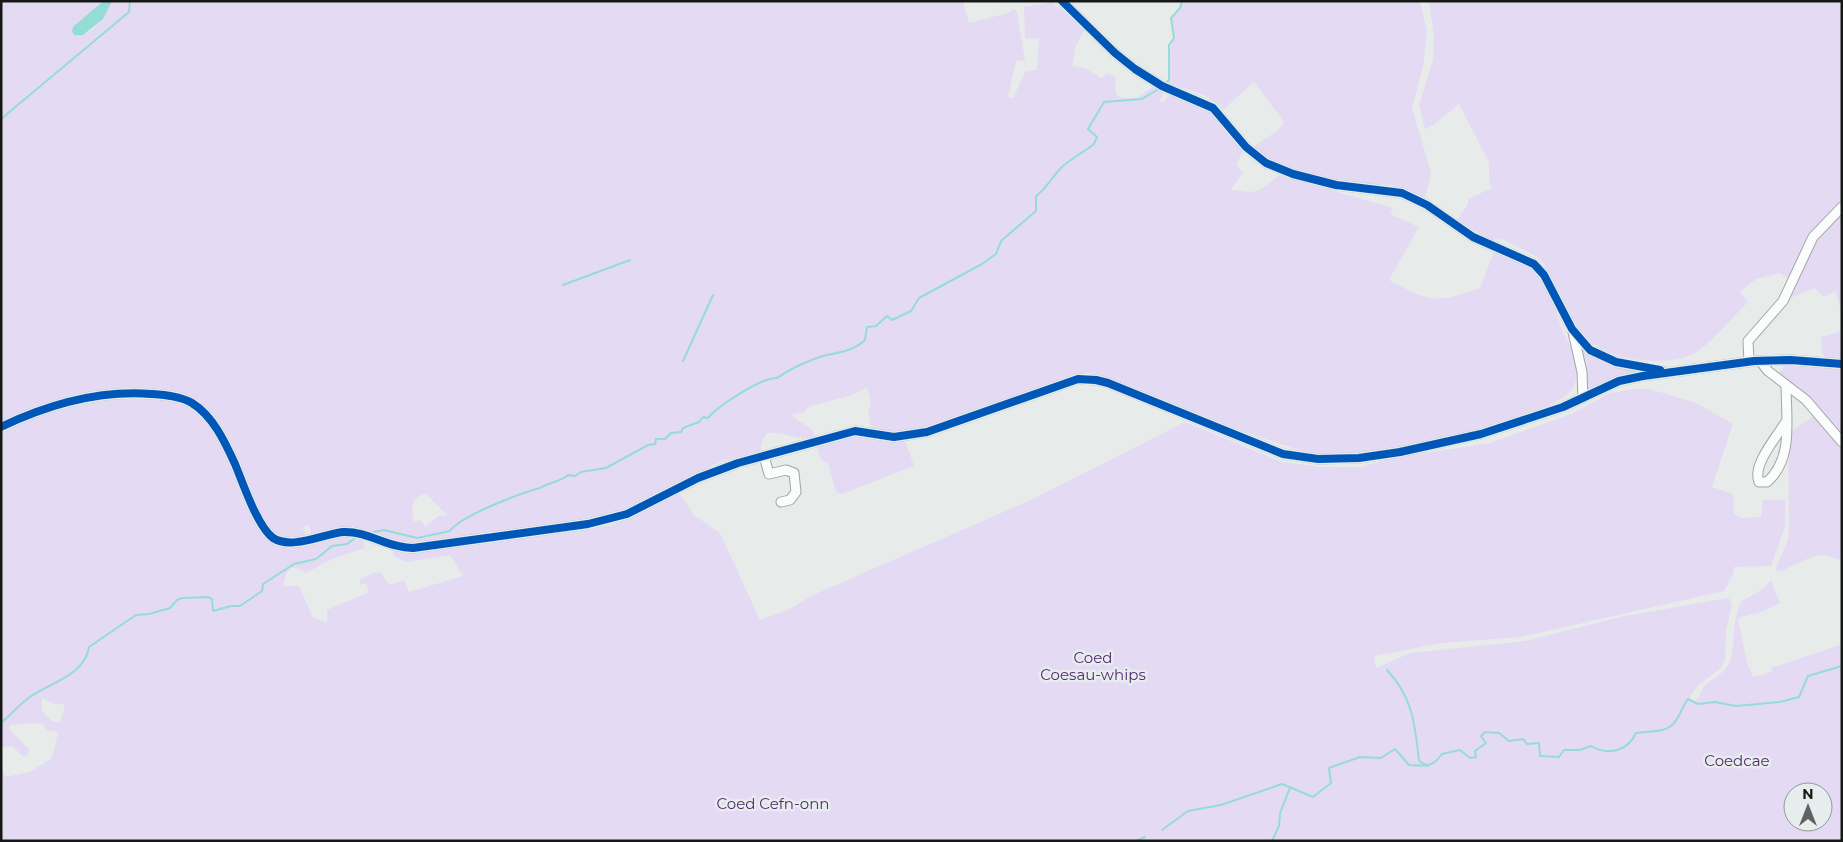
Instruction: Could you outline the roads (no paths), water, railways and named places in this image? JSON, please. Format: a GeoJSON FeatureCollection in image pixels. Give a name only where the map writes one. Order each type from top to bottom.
{"type":"FeatureCollection","features":[{"type":"Feature","properties":{"kind":"street"},"geometry":{"type":"LineString","coordinates":[[1062,1],[1114,53],[1134,69],[1162,86],[1213,108],[1246,147],[1266,163],[1293,174],[1336,185],[1402,193],[1438,211],[1473,236],[1534,264],[1544,275],[1572,329],[1590,350],[1616,362],[1669,372]]}},
{"type":"Feature","properties":{"kind":"street"},"geometry":{"type":"LineString","coordinates":[[1749,361],[1748,341],[1783,301],[1813,237],[1842,207]]}},
{"type":"Feature","properties":{"kind":"street"},"geometry":{"type":"LineString","coordinates":[[1572,329],[1582,372],[1583,398]]}},
{"type":"Feature","properties":{"kind":"street"},"geometry":{"type":"LineString","coordinates":[[1,427],[58,405],[96,395],[131,393],[179,398],[198,407],[215,427],[262,523],[273,538],[289,542],[336,533],[353,532],[405,548],[564,528],[615,518],[711,472],[764,456],[855,432],[894,437],[927,432],[1064,382],[1078,379],[1108,383],[1283,454],[1318,459],[1359,458],[1442,444],[1481,434],[1554,410],[1619,381],[1749,361],[1791,360],[1842,364]]}},
{"type":"Feature","properties":{"kind":"street"},"geometry":{"type":"LineString","coordinates":[[1761,362],[1768,371],[1806,400],[1842,442]]}},
{"type":"Feature","properties":{"kind":"street"},"geometry":{"type":"LineString","coordinates":[[1785,423],[1761,462],[1757,477],[1759,482],[1767,482],[1777,474],[1784,458],[1785,423],[1786,385]]}},
{"type":"Feature","properties":{"kind":"street"},"geometry":{"type":"LineString","coordinates":[[764,456],[769,474],[786,470],[794,473],[796,492],[790,500],[780,502]]}},
{"type":"Feature","properties":{"kind":"water"},"geometry":{"type":"Polygon","coordinates":[[[103,1],[112,1],[103,19],[83,35],[74,35],[73,27],[103,1]]]}},
{"type":"Feature","properties":{"kind":"waterway"},"geometry":{"type":"LineString","coordinates":[[1,119],[129,12],[130,1]]}},
{"type":"Feature","properties":{"kind":"waterway"},"geometry":{"type":"LineString","coordinates":[[1164,85],[1169,80],[1169,45],[1174,38],[1171,18],[1180,8],[1182,1]]}},
{"type":"Feature","properties":{"kind":"waterway"},"geometry":{"type":"LineString","coordinates":[[368,533],[384,530],[417,538],[450,531],[456,525],[478,512],[506,500],[540,488],[568,475],[575,476],[581,472],[606,468],[648,445],[655,444],[656,439],[665,439],[671,433],[681,432],[683,428],[699,422],[703,417],[708,418],[730,400],[761,382],[777,378],[811,360],[855,347],[865,340],[867,327],[876,326],[887,316],[892,320],[911,311],[919,298],[982,264],[996,254],[1001,241],[1036,211],[1036,196],[1058,171],[1094,144],[1097,137],[1088,129],[1104,102],[1142,99],[1160,88]]}},
{"type":"Feature","properties":{"kind":"waterway"},"geometry":{"type":"LineString","coordinates":[[563,285],[630,260]]}},
{"type":"Feature","properties":{"kind":"waterway"},"geometry":{"type":"LineString","coordinates":[[683,361],[713,295]]}},
{"type":"Feature","properties":{"kind":"waterway"},"geometry":{"type":"LineString","coordinates":[[1,723],[30,697],[74,671],[81,665],[89,647],[136,615],[149,614],[170,608],[177,600],[182,598],[208,597],[212,599],[213,611],[231,606],[240,606],[262,591],[263,584],[294,564],[316,559],[332,546],[347,544],[356,537]]}},
{"type":"Feature","properties":{"kind":"waterway"},"geometry":{"type":"LineString","coordinates":[[1162,830],[1188,811],[1221,805],[1282,784],[1313,797],[1331,783],[1329,768],[1360,757],[1381,758],[1395,749],[1409,765],[1420,766],[1435,762],[1442,754],[1460,750],[1470,758],[1476,757],[1475,751],[1486,743],[1481,736],[1485,732],[1499,733],[1509,741],[1523,739],[1527,744],[1539,743],[1540,756],[1559,757],[1564,750],[1580,750],[1591,746],[1604,751],[1617,750],[1628,744],[1636,733],[1662,730],[1671,726],[1688,699],[1698,704],[1715,702],[1736,706],[1780,702],[1799,697],[1808,676],[1842,666]]}},
{"type":"Feature","properties":{"kind":"waterway"},"geometry":{"type":"LineString","coordinates":[[1387,670],[1396,680],[1411,712],[1419,761],[1428,766]]}},
{"type":"Feature","properties":{"kind":"waterway"},"geometry":{"type":"LineString","coordinates":[[1272,841],[1279,826],[1280,813],[1290,788]]}},
{"type":"Feature","properties":{"kind":"waterway"},"geometry":{"type":"LineString","coordinates":[[1136,841],[1145,837]]}},
{"type":"Feature","properties":{"kind":"park label","name":"Coed Coesau-whips"},"geometry":{"type":"Point","coordinates":[1093,666]}},
{"type":"Feature","properties":{"kind":"park label","name":"Coedcae"},"geometry":{"type":"Point","coordinates":[1737,760]}},
{"type":"Feature","properties":{"kind":"park label","name":"Coed Cefn-onn"},"geometry":{"type":"Point","coordinates":[773,803]}}]}
